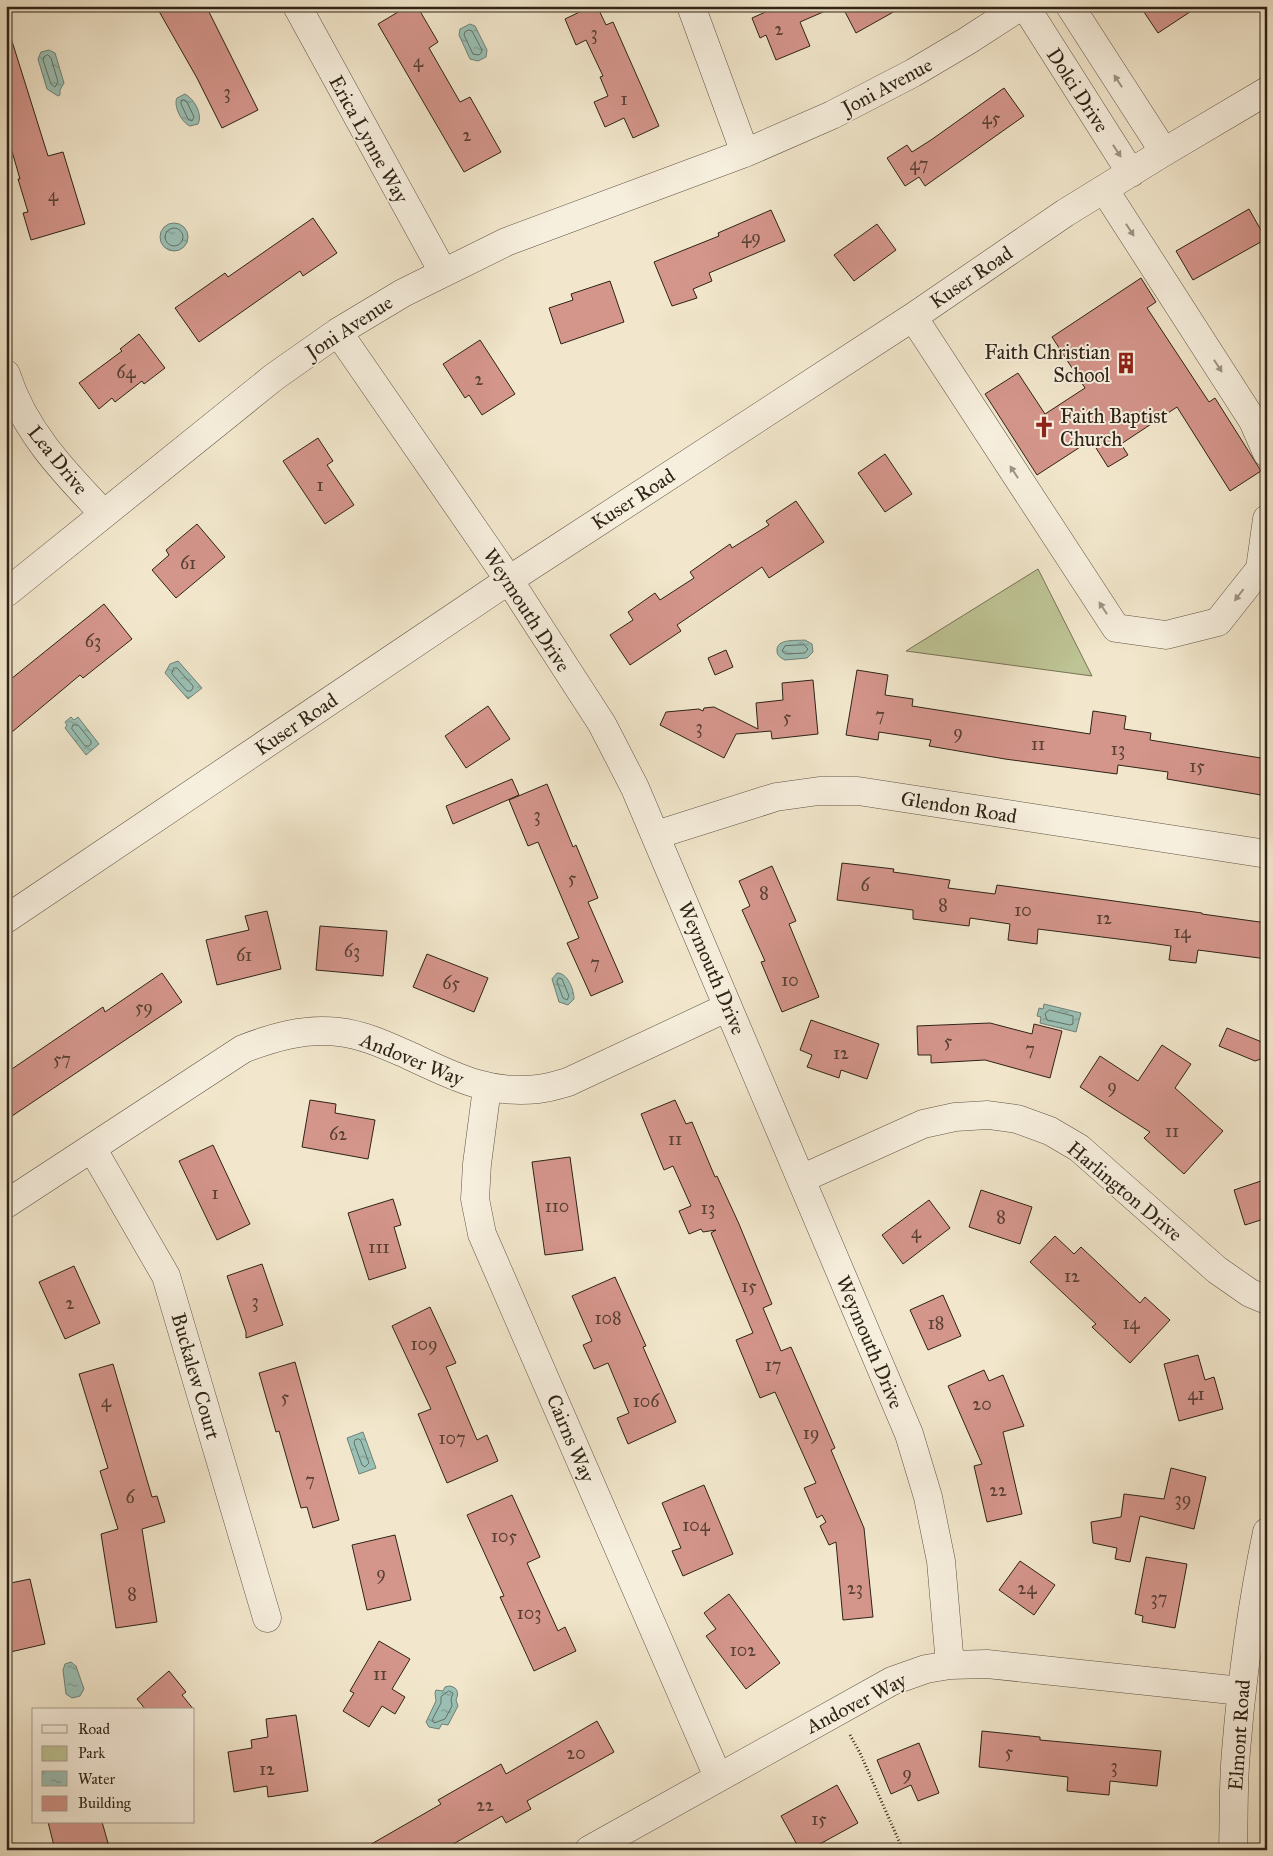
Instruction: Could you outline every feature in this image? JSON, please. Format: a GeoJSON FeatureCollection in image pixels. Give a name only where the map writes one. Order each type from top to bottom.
{"type":"FeatureCollection","features":[{"type":"Feature","properties":{"kind":"street","name":"Erica Lynne Way"},"geometry":{"type":"LineString","coordinates":[[297,6],[443,272]]}},
{"type":"Feature","properties":{"kind":"street"},"geometry":{"type":"LineString","coordinates":[[692,6],[745,152]]}},
{"type":"Feature","properties":{"kind":"street","name":"Joni Avenue"},"geometry":{"type":"LineString","coordinates":[[6,593],[274,377],[338,332],[403,293],[506,242],[745,152],[832,115],[913,73],[1023,6]]}},
{"type":"Feature","properties":{"kind":"street","name":"Dolci Drive"},"geometry":{"type":"LineString","coordinates":[[1023,6],[1131,173]]}},
{"type":"Feature","properties":{"kind":"street","name":"Dolci Drive"},"geometry":{"type":"LineString","coordinates":[[1070,6],[1164,152]]}},
{"type":"Feature","properties":{"kind":"street","name":"Kuser Road"},"geometry":{"type":"LineString","coordinates":[[6,918],[509,580],[913,317],[1065,213],[1267,91]]}},
{"type":"Feature","properties":{"kind":"street"},"geometry":{"type":"LineString","coordinates":[[1104,189],[1253,420],[1267,453]]}},
{"type":"Feature","properties":{"kind":"street"},"geometry":{"type":"LineString","coordinates":[[913,317],[1116,628],[1166,635],[1218,622],[1260,569],[1267,519]]}},
{"type":"Feature","properties":{"kind":"street","name":"Weymouth Drive"},"geometry":{"type":"LineString","coordinates":[[338,332],[509,580],[602,724],[635,788],[909,1434],[928,1497],[940,1562],[950,1665]]}},
{"type":"Feature","properties":{"kind":"street","name":"Lea Drive"},"geometry":{"type":"LineString","coordinates":[[6,374],[11,390],[29,426],[56,463],[104,514]]}},
{"type":"Feature","properties":{"kind":"street","name":"Glendon Road"},"geometry":{"type":"LineString","coordinates":[[656,835],[776,797],[819,790],[858,791],[1267,854]]}},
{"type":"Feature","properties":{"kind":"street","name":"Andover Way"},"geometry":{"type":"LineString","coordinates":[[6,1204],[243,1049],[273,1037],[307,1031],[339,1032],[374,1039],[457,1078],[487,1088],[510,1090],[539,1089],[568,1082],[728,1007]]}},
{"type":"Feature","properties":{"kind":"street","name":"Cairns Way"},"geometry":{"type":"LineString","coordinates":[[487,1088],[477,1164],[475,1199],[482,1234],[718,1777]]}},
{"type":"Feature","properties":{"kind":"street","name":"Harlington Drive"},"geometry":{"type":"LineString","coordinates":[[801,1179],[923,1124],[955,1116],[988,1115],[1017,1119],[1050,1131],[1079,1148],[1217,1270],[1250,1293],[1267,1300]]}},
{"type":"Feature","properties":{"kind":"street","name":"Buckalew Court"},"geometry":{"type":"LineString","coordinates":[[92,1148],[166,1276],[267,1618]]}},
{"type":"Feature","properties":{"kind":"street","name":"Elmont Road"},"geometry":{"type":"LineString","coordinates":[[1233,1850],[1236,1753],[1241,1691],[1255,1590],[1267,1532]]}},
{"type":"Feature","properties":{"kind":"street","name":"Andover Way"},"geometry":{"type":"LineString","coordinates":[[589,1850],[892,1681],[926,1669],[950,1665],[987,1664],[1241,1691]]}},
{"type":"Feature","properties":{"kind":"path"},"geometry":{"type":"LineString","coordinates":[[837,1711],[860,1752],[903,1850]]}},
{"type":"Feature","properties":{"kind":"green space"},"geometry":{"type":"Polygon","coordinates":[[[1038,569],[1092,676],[906,651],[1038,569]]]}},
{"type":"Feature","properties":{"kind":"water"},"geometry":{"type":"Polygon","coordinates":[[[470,24],[475,26],[487,50],[486,57],[478,61],[470,59],[459,35],[460,29],[470,24]]]}},
{"type":"Feature","properties":{"kind":"water"},"geometry":{"type":"Polygon","coordinates":[[[49,50],[55,53],[64,83],[58,96],[47,89],[38,59],[41,52],[49,50]]]}},
{"type":"Feature","properties":{"kind":"water"},"geometry":{"type":"Polygon","coordinates":[[[185,94],[192,99],[197,107],[198,124],[190,126],[179,114],[176,101],[177,98],[185,94]]]}},
{"type":"Feature","properties":{"kind":"water"},"geometry":{"type":"Polygon","coordinates":[[[174,223],[184,227],[188,237],[184,247],[174,251],[164,247],[160,237],[164,227],[174,223]]]}},
{"type":"Feature","properties":{"kind":"water"},"geometry":{"type":"Polygon","coordinates":[[[805,640],[812,644],[813,652],[807,658],[785,660],[778,654],[778,647],[783,642],[805,640]]]}},
{"type":"Feature","properties":{"kind":"water"},"geometry":{"type":"Polygon","coordinates":[[[178,661],[202,688],[188,699],[165,673],[170,664],[178,661]]]}},
{"type":"Feature","properties":{"kind":"water"},"geometry":{"type":"Polygon","coordinates":[[[71,717],[74,720],[78,717],[99,744],[86,755],[65,728],[67,725],[65,722],[71,717]]]}},
{"type":"Feature","properties":{"kind":"water"},"geometry":{"type":"Polygon","coordinates":[[[557,973],[564,976],[572,987],[574,999],[568,1005],[559,1002],[552,979],[557,973]]]}},
{"type":"Feature","properties":{"kind":"water"},"geometry":{"type":"Polygon","coordinates":[[[1044,1004],[1081,1013],[1076,1032],[1040,1023],[1041,1017],[1037,1016],[1039,1008],[1043,1009],[1044,1004]]]}},
{"type":"Feature","properties":{"kind":"water"},"geometry":{"type":"Polygon","coordinates":[[[363,1432],[376,1468],[359,1474],[347,1438],[363,1432]]]}},
{"type":"Feature","properties":{"kind":"water"},"geometry":{"type":"Polygon","coordinates":[[[71,1662],[76,1666],[84,1689],[80,1696],[72,1698],[66,1694],[63,1670],[65,1664],[71,1662]]]}},
{"type":"Feature","properties":{"kind":"water"},"geometry":{"type":"Polygon","coordinates":[[[449,1686],[457,1691],[456,1700],[458,1706],[448,1725],[442,1724],[439,1729],[429,1727],[426,1722],[436,1701],[436,1690],[443,1691],[445,1687],[449,1686]]]}},
{"type":"Feature","properties":{"kind":"building"},"geometry":{"type":"Polygon","coordinates":[[[156,6],[206,6],[258,110],[222,128],[197,78],[156,6]]]}},
{"type":"Feature","properties":{"kind":"building"},"geometry":{"type":"Polygon","coordinates":[[[408,6],[417,6],[438,42],[429,48],[460,102],[470,97],[501,152],[464,172],[378,24],[408,6]]]}},
{"type":"Feature","properties":{"kind":"building"},"geometry":{"type":"Polygon","coordinates":[[[592,6],[597,6],[606,25],[613,22],[659,126],[633,138],[624,118],[605,127],[594,102],[608,96],[600,77],[603,76],[586,40],[576,45],[565,19],[592,6]]]}},
{"type":"Feature","properties":{"kind":"building"},"geometry":{"type":"Polygon","coordinates":[[[779,6],[837,6],[800,22],[810,46],[776,60],[766,35],[760,38],[752,18],[779,6]]]}},
{"type":"Feature","properties":{"kind":"building"},"geometry":{"type":"Polygon","coordinates":[[[842,6],[904,6],[856,33],[842,6]]]}},
{"type":"Feature","properties":{"kind":"building"},"geometry":{"type":"Polygon","coordinates":[[[1140,6],[1199,6],[1158,33],[1140,6]]]}},
{"type":"Feature","properties":{"kind":"building"},"geometry":{"type":"Polygon","coordinates":[[[6,38],[11,38],[48,156],[63,152],[85,224],[31,240],[23,213],[28,212],[18,179],[20,179],[9,141],[6,142],[6,38]]]}},
{"type":"Feature","properties":{"kind":"building"},"geometry":{"type":"Polygon","coordinates":[[[1004,88],[1024,116],[925,186],[919,177],[905,186],[887,158],[907,145],[912,152],[1004,88]]]}},
{"type":"Feature","properties":{"kind":"building"},"geometry":{"type":"Polygon","coordinates":[[[1249,209],[1266,239],[1193,280],[1176,251],[1249,209]]]}},
{"type":"Feature","properties":{"kind":"building"},"geometry":{"type":"Polygon","coordinates":[[[771,210],[785,241],[709,273],[712,281],[693,289],[697,298],[672,306],[654,262],[719,236],[718,233],[771,210]]]}},
{"type":"Feature","properties":{"kind":"building"},"geometry":{"type":"Polygon","coordinates":[[[313,218],[337,253],[303,276],[300,271],[199,342],[175,308],[225,273],[228,277],[313,218]]]}},
{"type":"Feature","properties":{"kind":"building"},"geometry":{"type":"Polygon","coordinates":[[[877,224],[896,250],[854,281],[834,255],[877,224]]]}},
{"type":"Feature","properties":{"kind":"building","name":"Faith Christian School"},"geometry":{"type":"Polygon","coordinates":[[[1141,278],[1156,302],[1147,308],[1209,402],[1215,398],[1261,471],[1230,491],[1177,407],[1121,444],[1128,455],[1108,467],[1091,440],[1037,475],[985,394],[1018,373],[1045,414],[1085,388],[1052,337],[1141,278]]]}},
{"type":"Feature","properties":{"kind":"building"},"geometry":{"type":"Polygon","coordinates":[[[610,281],[624,322],[561,344],[549,308],[573,300],[571,294],[610,281]]]}},
{"type":"Feature","properties":{"kind":"building"},"geometry":{"type":"Polygon","coordinates":[[[139,334],[165,368],[144,384],[142,381],[115,402],[112,398],[99,409],[79,383],[122,351],[120,349],[139,334]]]}},
{"type":"Feature","properties":{"kind":"building"},"geometry":{"type":"Polygon","coordinates":[[[480,340],[515,394],[482,415],[469,395],[465,398],[443,364],[480,340]]]}},
{"type":"Feature","properties":{"kind":"building"},"geometry":{"type":"Polygon","coordinates":[[[318,438],[333,461],[327,465],[354,505],[325,524],[283,461],[318,438]]]}},
{"type":"Feature","properties":{"kind":"building"},"geometry":{"type":"Polygon","coordinates":[[[885,454],[912,494],[885,512],[858,473],[885,454]]]}},
{"type":"Feature","properties":{"kind":"building"},"geometry":{"type":"Polygon","coordinates":[[[796,501],[824,542],[769,578],[762,567],[677,625],[681,631],[630,665],[610,635],[633,620],[628,612],[655,593],[660,600],[694,578],[690,572],[730,544],[732,548],[769,525],[766,521],[796,501]]]}},
{"type":"Feature","properties":{"kind":"building"},"geometry":{"type":"Polygon","coordinates":[[[197,524],[225,557],[176,598],[152,570],[169,555],[166,550],[197,524]]]}},
{"type":"Feature","properties":{"kind":"building"},"geometry":{"type":"Polygon","coordinates":[[[104,604],[132,639],[83,678],[80,675],[6,737],[6,683],[104,604]]]}},
{"type":"Feature","properties":{"kind":"building"},"geometry":{"type":"Polygon","coordinates":[[[726,650],[733,667],[715,675],[708,658],[726,650]]]}},
{"type":"Feature","properties":{"kind":"building"},"geometry":{"type":"Polygon","coordinates":[[[857,670],[888,675],[885,695],[913,699],[912,706],[1090,734],[1093,711],[1126,716],[1124,729],[1151,733],[1150,740],[1267,759],[1267,796],[1167,779],[1168,772],[1118,765],[1117,774],[1005,759],[929,746],[931,740],[879,732],[878,740],[846,735],[857,670]]]}},
{"type":"Feature","properties":{"kind":"building"},"geometry":{"type":"Polygon","coordinates":[[[813,680],[818,734],[772,739],[771,731],[736,734],[724,758],[660,725],[666,712],[699,709],[703,711],[704,708],[714,707],[758,729],[756,703],[783,700],[782,683],[813,680]]]}},
{"type":"Feature","properties":{"kind":"building"},"geometry":{"type":"Polygon","coordinates":[[[488,706],[510,739],[466,768],[445,736],[488,706]]]}},
{"type":"Feature","properties":{"kind":"building"},"geometry":{"type":"Polygon","coordinates":[[[512,779],[519,795],[453,824],[446,806],[512,779]]]}},
{"type":"Feature","properties":{"kind":"building"},"geometry":{"type":"Polygon","coordinates":[[[547,784],[573,847],[576,845],[598,898],[588,902],[623,982],[591,996],[567,943],[579,938],[538,842],[528,846],[509,800],[547,784]]]}},
{"type":"Feature","properties":{"kind":"building"},"geometry":{"type":"Polygon","coordinates":[[[842,863],[894,869],[893,872],[950,880],[948,888],[995,894],[997,885],[1267,923],[1267,959],[1198,950],[1196,963],[1169,960],[1171,946],[1038,929],[1037,944],[1008,940],[1010,924],[970,918],[969,926],[913,919],[913,910],[837,900],[842,863]]]}},
{"type":"Feature","properties":{"kind":"building"},"geometry":{"type":"Polygon","coordinates":[[[772,866],[796,921],[789,924],[819,997],[782,1012],[761,962],[765,961],[742,910],[750,906],[739,881],[772,866]]]}},
{"type":"Feature","properties":{"kind":"building"},"geometry":{"type":"Polygon","coordinates":[[[267,911],[281,969],[217,985],[206,940],[249,930],[245,916],[267,911]]]}},
{"type":"Feature","properties":{"kind":"building"},"geometry":{"type":"Polygon","coordinates":[[[320,926],[387,931],[383,976],[316,970],[320,926]]]}},
{"type":"Feature","properties":{"kind":"building"},"geometry":{"type":"Polygon","coordinates":[[[427,954],[488,978],[474,1012],[413,987],[427,954]]]}},
{"type":"Feature","properties":{"kind":"building"},"geometry":{"type":"Polygon","coordinates":[[[162,973],[182,1002],[6,1120],[6,1073],[103,1007],[105,1012],[162,973]]]}},
{"type":"Feature","properties":{"kind":"building"},"geometry":{"type":"Polygon","coordinates":[[[811,1020],[879,1044],[867,1079],[841,1070],[839,1078],[807,1067],[812,1055],[800,1050],[811,1020]]]}},
{"type":"Feature","properties":{"kind":"building"},"geometry":{"type":"Polygon","coordinates":[[[990,1023],[1032,1034],[1034,1024],[1062,1031],[1050,1078],[985,1060],[931,1063],[931,1055],[918,1055],[917,1026],[990,1023]]]}},
{"type":"Feature","properties":{"kind":"building"},"geometry":{"type":"Polygon","coordinates":[[[1227,1028],[1267,1044],[1267,1057],[1255,1061],[1219,1046],[1227,1028]]]}},
{"type":"Feature","properties":{"kind":"building"},"geometry":{"type":"Polygon","coordinates":[[[1162,1045],[1191,1064],[1175,1088],[1223,1131],[1184,1174],[1144,1138],[1150,1132],[1080,1087],[1100,1056],[1138,1081],[1162,1045]]]}},
{"type":"Feature","properties":{"kind":"building"},"geometry":{"type":"Polygon","coordinates":[[[310,1100],[336,1104],[335,1113],[375,1120],[368,1159],[302,1147],[310,1100]]]}},
{"type":"Feature","properties":{"kind":"building"},"geometry":{"type":"Polygon","coordinates":[[[675,1100],[686,1124],[692,1122],[715,1177],[717,1176],[739,1224],[772,1304],[763,1308],[781,1351],[791,1347],[835,1448],[831,1450],[864,1528],[873,1617],[843,1620],[836,1542],[829,1545],[820,1526],[826,1522],[822,1515],[817,1518],[804,1488],[816,1483],[775,1392],[760,1398],[736,1340],[753,1333],[711,1233],[716,1230],[703,1232],[701,1229],[689,1234],[679,1211],[691,1206],[673,1166],[664,1170],[641,1114],[675,1100]]]}},
{"type":"Feature","properties":{"kind":"building"},"geometry":{"type":"Polygon","coordinates":[[[213,1145],[250,1224],[217,1240],[179,1161],[213,1145]]]}},
{"type":"Feature","properties":{"kind":"building"},"geometry":{"type":"Polygon","coordinates":[[[570,1157],[583,1250],[545,1255],[532,1162],[570,1157]]]}},
{"type":"Feature","properties":{"kind":"building"},"geometry":{"type":"Polygon","coordinates":[[[1267,1179],[1267,1218],[1245,1225],[1234,1190],[1267,1179]]]}},
{"type":"Feature","properties":{"kind":"building"},"geometry":{"type":"Polygon","coordinates":[[[981,1190],[1032,1207],[1020,1244],[969,1227],[981,1190]]]}},
{"type":"Feature","properties":{"kind":"building"},"geometry":{"type":"Polygon","coordinates":[[[393,1199],[401,1225],[394,1227],[406,1268],[369,1280],[348,1213],[393,1199]]]}},
{"type":"Feature","properties":{"kind":"building"},"geometry":{"type":"Polygon","coordinates":[[[929,1200],[950,1228],[903,1264],[882,1235],[929,1200]]]}},
{"type":"Feature","properties":{"kind":"building"},"geometry":{"type":"Polygon","coordinates":[[[1055,1236],[1074,1254],[1081,1247],[1140,1303],[1145,1297],[1170,1320],[1130,1363],[1092,1327],[1096,1324],[1030,1262],[1055,1236]]]}},
{"type":"Feature","properties":{"kind":"building"},"geometry":{"type":"Polygon","coordinates":[[[262,1264],[283,1325],[246,1338],[246,1332],[227,1276],[262,1264]]]}},
{"type":"Feature","properties":{"kind":"building"},"geometry":{"type":"Polygon","coordinates":[[[74,1266],[100,1323],[65,1339],[39,1282],[74,1266]]]}},
{"type":"Feature","properties":{"kind":"building"},"geometry":{"type":"Polygon","coordinates":[[[615,1277],[646,1346],[643,1347],[676,1422],[628,1444],[617,1418],[629,1413],[608,1363],[594,1369],[583,1345],[592,1341],[572,1296],[615,1277]]]}},
{"type":"Feature","properties":{"kind":"building"},"geometry":{"type":"Polygon","coordinates":[[[943,1295],[961,1336],[928,1350],[910,1310],[943,1295]]]}},
{"type":"Feature","properties":{"kind":"building"},"geometry":{"type":"Polygon","coordinates":[[[430,1307],[456,1363],[446,1367],[477,1440],[487,1435],[498,1461],[447,1483],[418,1414],[431,1409],[392,1326],[430,1307]]]}},
{"type":"Feature","properties":{"kind":"building"},"geometry":{"type":"Polygon","coordinates":[[[1198,1355],[1205,1380],[1214,1377],[1223,1409],[1179,1421],[1164,1364],[1198,1355]]]}},
{"type":"Feature","properties":{"kind":"building"},"geometry":{"type":"Polygon","coordinates":[[[295,1362],[339,1520],[313,1528],[307,1507],[301,1508],[279,1431],[276,1432],[259,1373],[295,1362]]]}},
{"type":"Feature","properties":{"kind":"building"},"geometry":{"type":"Polygon","coordinates":[[[113,1364],[152,1497],[157,1496],[165,1522],[142,1529],[157,1622],[116,1628],[101,1534],[118,1529],[100,1471],[108,1468],[79,1374],[113,1364]]]}},
{"type":"Feature","properties":{"kind":"building"},"geometry":{"type":"Polygon","coordinates":[[[984,1370],[989,1381],[1003,1375],[1024,1426],[1003,1432],[1022,1514],[987,1522],[974,1466],[982,1464],[948,1386],[984,1370]]]}},
{"type":"Feature","properties":{"kind":"building"},"geometry":{"type":"Polygon","coordinates":[[[1171,1468],[1206,1477],[1194,1529],[1140,1516],[1130,1562],[1115,1559],[1117,1548],[1093,1543],[1091,1522],[1121,1517],[1124,1494],[1164,1499],[1171,1468]]]}},
{"type":"Feature","properties":{"kind":"building"},"geometry":{"type":"Polygon","coordinates":[[[704,1485],[733,1554],[683,1576],[672,1551],[681,1548],[662,1503],[704,1485]]]}},
{"type":"Feature","properties":{"kind":"building"},"geometry":{"type":"Polygon","coordinates":[[[512,1495],[540,1557],[527,1563],[558,1631],[565,1627],[576,1651],[534,1671],[500,1597],[504,1596],[467,1515],[512,1495]]]}},
{"type":"Feature","properties":{"kind":"building"},"geometry":{"type":"Polygon","coordinates":[[[395,1535],[411,1600],[367,1610],[352,1545],[395,1535]]]}},
{"type":"Feature","properties":{"kind":"building"},"geometry":{"type":"Polygon","coordinates":[[[1146,1557],[1187,1564],[1175,1628],[1142,1622],[1143,1616],[1135,1614],[1146,1557]]]}},
{"type":"Feature","properties":{"kind":"building"},"geometry":{"type":"Polygon","coordinates":[[[1020,1561],[1055,1585],[1034,1615],[999,1590],[1020,1561]]]}},
{"type":"Feature","properties":{"kind":"building"},"geometry":{"type":"Polygon","coordinates":[[[30,1579],[45,1644],[6,1653],[6,1584],[30,1579]]]}},
{"type":"Feature","properties":{"kind":"building"},"geometry":{"type":"Polygon","coordinates":[[[729,1594],[780,1663],[746,1689],[706,1636],[716,1629],[704,1613],[729,1594]]]}},
{"type":"Feature","properties":{"kind":"building"},"geometry":{"type":"Polygon","coordinates":[[[379,1641],[410,1659],[392,1689],[405,1697],[395,1714],[382,1706],[369,1727],[343,1711],[354,1693],[350,1691],[379,1641]]]}},
{"type":"Feature","properties":{"kind":"building"},"geometry":{"type":"Polygon","coordinates":[[[169,1671],[186,1692],[182,1695],[192,1708],[144,1708],[137,1699],[169,1671]]]}},
{"type":"Feature","properties":{"kind":"building"},"geometry":{"type":"Polygon","coordinates":[[[296,1715],[308,1791],[268,1797],[267,1786],[234,1792],[228,1752],[252,1748],[251,1740],[268,1737],[266,1719],[296,1715]]]}},
{"type":"Feature","properties":{"kind":"building"},"geometry":{"type":"Polygon","coordinates":[[[597,1721],[614,1752],[527,1801],[531,1809],[506,1823],[502,1816],[443,1850],[361,1850],[441,1804],[438,1800],[501,1764],[506,1774],[597,1721]]]}},
{"type":"Feature","properties":{"kind":"building"},"geometry":{"type":"Polygon","coordinates":[[[982,1731],[1040,1737],[1040,1740],[1161,1751],[1157,1786],[1110,1781],[1109,1795],[1067,1791],[1068,1777],[979,1767],[982,1731]]]}},
{"type":"Feature","properties":{"kind":"building"},"geometry":{"type":"Polygon","coordinates":[[[919,1743],[939,1793],[918,1801],[911,1785],[891,1794],[877,1760],[919,1743]]]}},
{"type":"Feature","properties":{"kind":"building"},"geometry":{"type":"Polygon","coordinates":[[[837,1785],[858,1823],[809,1850],[800,1850],[781,1816],[837,1785]]]}},
{"type":"Feature","properties":{"kind":"building"},"geometry":{"type":"Polygon","coordinates":[[[48,1824],[103,1824],[110,1850],[55,1850],[48,1824]]]}},
{"type":"Feature","properties":{"kind":"place","name":"Faith Christian School"},"geometry":{"type":"Point","coordinates":[1126,363]}},
{"type":"Feature","properties":{"kind":"place","name":"Faith Baptist Church"},"geometry":{"type":"Point","coordinates":[1044,427]}}]}
